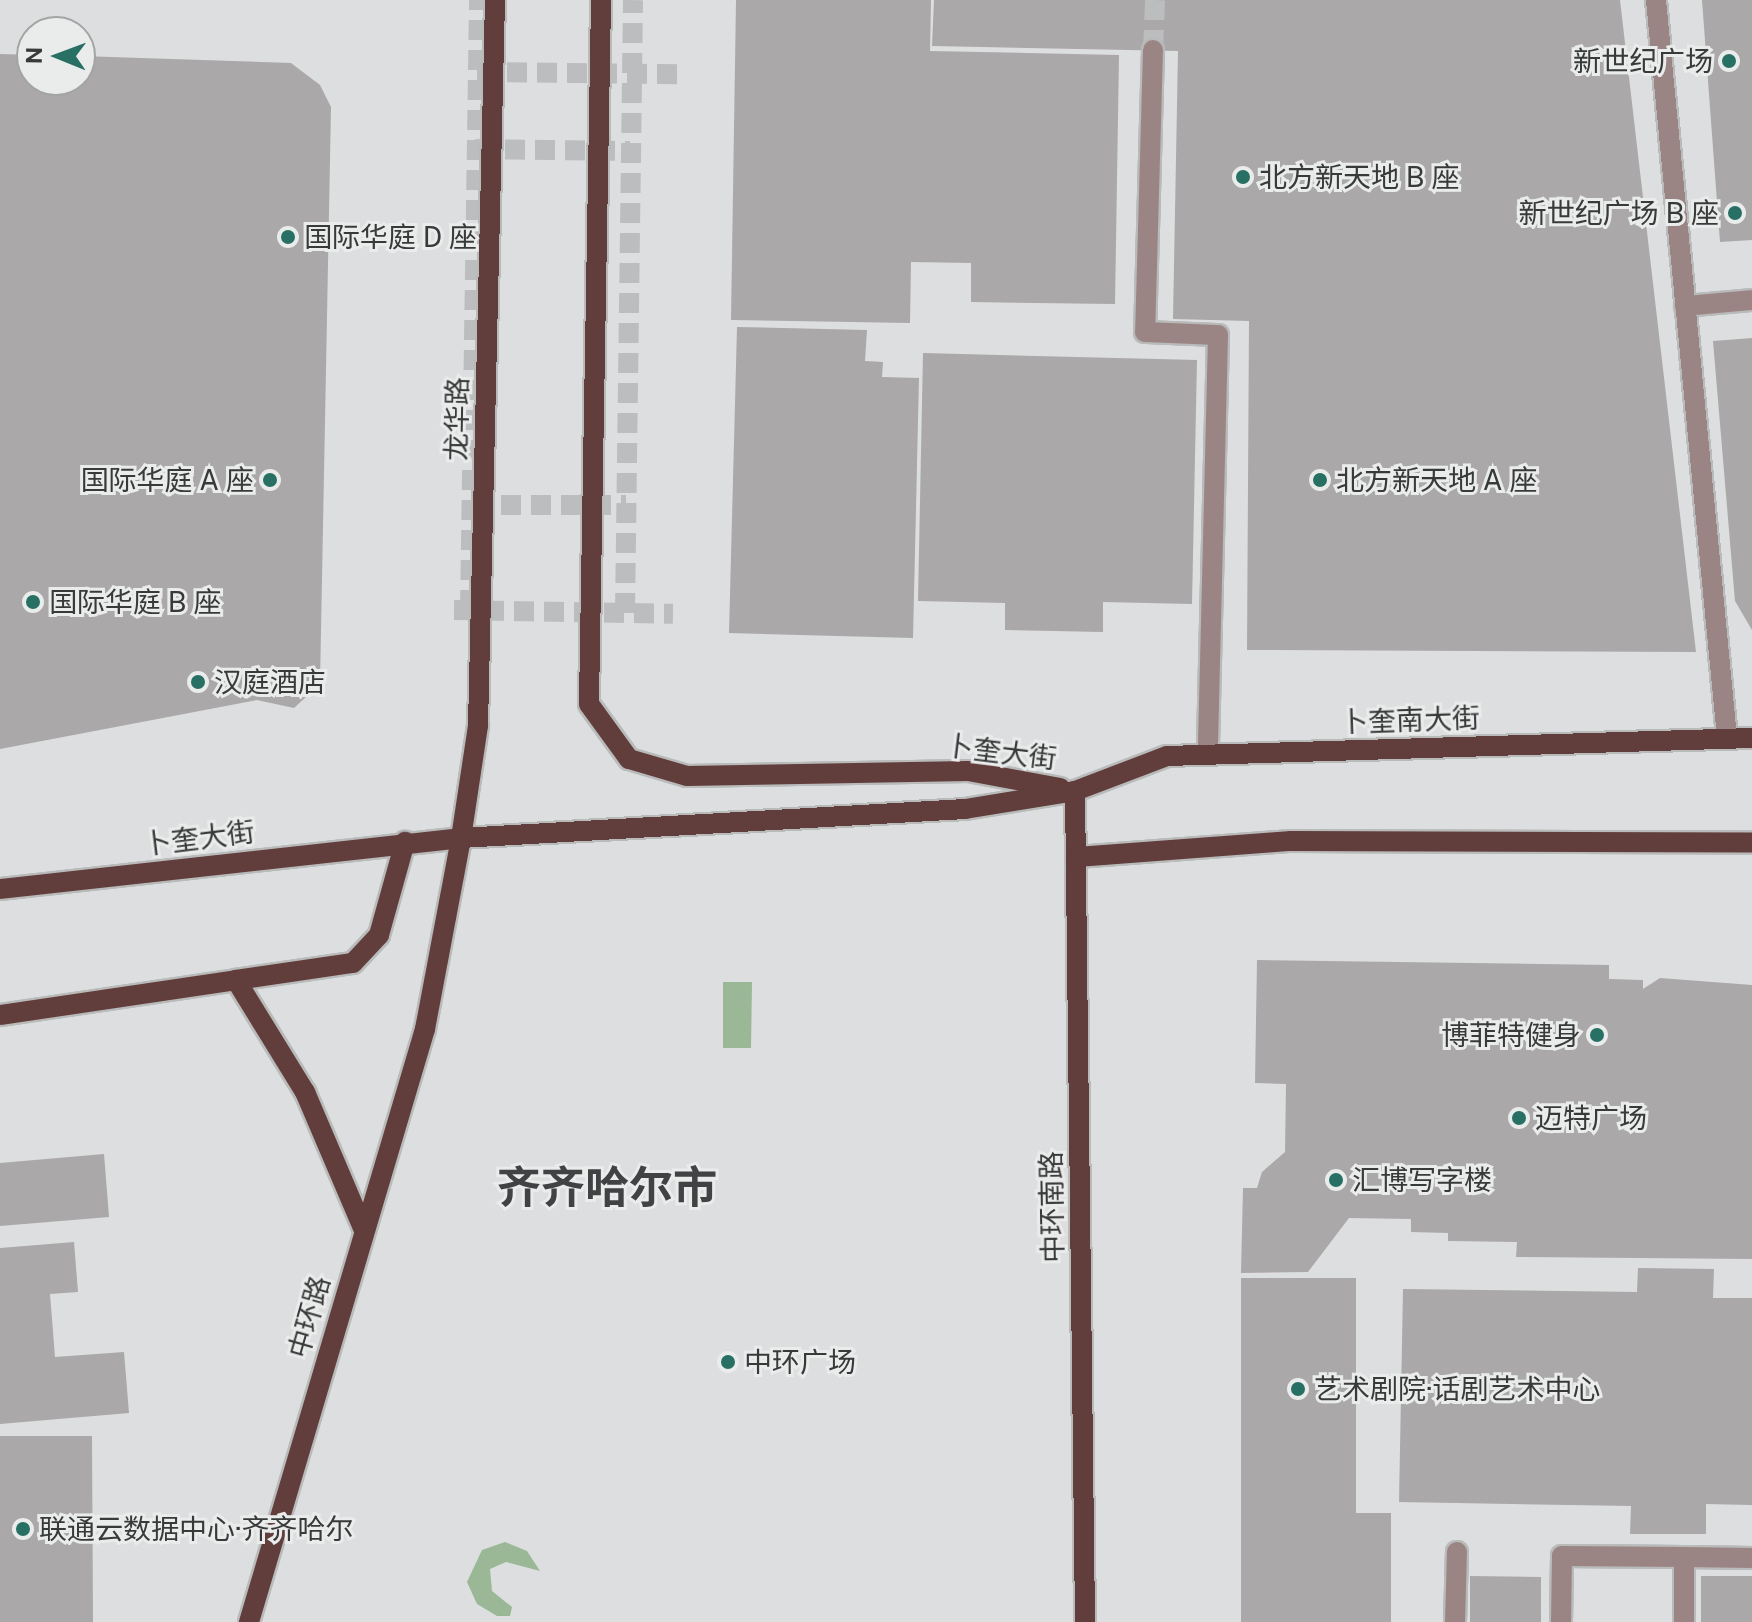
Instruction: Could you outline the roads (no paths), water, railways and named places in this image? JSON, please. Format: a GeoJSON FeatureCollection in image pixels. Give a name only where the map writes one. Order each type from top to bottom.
{"type":"FeatureCollection","features":[{"type":"Feature","properties":{"kind":"main road","name":"龙华路"},"geometry":{"type":"LineString","coordinates":[[425,1029],[461,838],[478,726],[495,0]]}},
{"type":"Feature","properties":{"kind":"main road","name":"卜奎大街"},"geometry":{"type":"LineString","coordinates":[[601,0],[589,704],[629,759],[687,776],[968,771],[1075,791]]}},
{"type":"Feature","properties":{"kind":"main road","name":"卜奎南大街"},"geometry":{"type":"LineString","coordinates":[[1075,791],[1167,756],[1752,738]]}},
{"type":"Feature","properties":{"kind":"main road","name":"卜奎大街"},"geometry":{"type":"LineString","coordinates":[[0,889],[405,842],[965,809],[1075,791]]}},
{"type":"Feature","properties":{"kind":"main road","name":"中环南路"},"geometry":{"type":"LineString","coordinates":[[1075,791],[1085,1622]]}},
{"type":"Feature","properties":{"kind":"main road"},"geometry":{"type":"LineString","coordinates":[[1077,857],[1291,841],[1752,843]]}},
{"type":"Feature","properties":{"kind":"main road"},"geometry":{"type":"LineString","coordinates":[[0,1015],[353,963],[379,935],[405,842]]}},
{"type":"Feature","properties":{"kind":"main road"},"geometry":{"type":"LineString","coordinates":[[236,980],[305,1092],[364,1230]]}},
{"type":"Feature","properties":{"kind":"main road","name":"中环路"},"geometry":{"type":"LineString","coordinates":[[249,1622],[425,1029]]}},
{"type":"Feature","properties":{"kind":"street"},"geometry":{"type":"LineString","coordinates":[[1656,0],[1727,738]]}},
{"type":"Feature","properties":{"kind":"street"},"geometry":{"type":"LineString","coordinates":[[1153,50],[1145,332],[1218,335],[1208,755]]}},
{"type":"Feature","properties":{"kind":"street"},"geometry":{"type":"LineString","coordinates":[[1685,306],[1752,300]]}},
{"type":"Feature","properties":{"kind":"street"},"geometry":{"type":"LineString","coordinates":[[1455,1622],[1457,1552]]}},
{"type":"Feature","properties":{"kind":"street"},"geometry":{"type":"LineString","coordinates":[[1561,1622],[1562,1556],[1752,1558]]}},
{"type":"Feature","properties":{"kind":"street"},"geometry":{"type":"LineString","coordinates":[[1684,1557],[1684,1622]]}},
{"type":"Feature","properties":{"kind":"tunnel"},"geometry":{"type":"LineString","coordinates":[[470,610],[479,0]]}},
{"type":"Feature","properties":{"kind":"tunnel"},"geometry":{"type":"LineString","coordinates":[[625,613],[633,0]]}},
{"type":"Feature","properties":{"kind":"tunnel"},"geometry":{"type":"LineString","coordinates":[[1153,50],[1155,0]]}},
{"type":"Feature","properties":{"kind":"tunnel"},"geometry":{"type":"LineString","coordinates":[[477,72],[680,74]]}},
{"type":"Feature","properties":{"kind":"tunnel"},"geometry":{"type":"LineString","coordinates":[[475,149],[630,151]]}},
{"type":"Feature","properties":{"kind":"tunnel"},"geometry":{"type":"LineString","coordinates":[[471,505],[626,505]]}},
{"type":"Feature","properties":{"kind":"tunnel"},"geometry":{"type":"LineString","coordinates":[[454,610],[673,614]]}},
{"type":"Feature","properties":{"kind":"place","name":"新世纪广场"},"geometry":{"type":"Point","coordinates":[1729,61]}},
{"type":"Feature","properties":{"kind":"place","name":"北方新天地 B 座"},"geometry":{"type":"Point","coordinates":[1243,177]}},
{"type":"Feature","properties":{"kind":"place","name":"新世纪广场 B 座"},"geometry":{"type":"Point","coordinates":[1735,213]}},
{"type":"Feature","properties":{"kind":"place","name":"国际华庭 D 座"},"geometry":{"type":"Point","coordinates":[288,237]}},
{"type":"Feature","properties":{"kind":"place","name":"国际华庭 A 座"},"geometry":{"type":"Point","coordinates":[270,480]}},
{"type":"Feature","properties":{"kind":"place","name":"北方新天地 A 座"},"geometry":{"type":"Point","coordinates":[1320,480]}},
{"type":"Feature","properties":{"kind":"place","name":"国际华庭 B 座"},"geometry":{"type":"Point","coordinates":[33,602]}},
{"type":"Feature","properties":{"kind":"place","name":"汉庭酒店"},"geometry":{"type":"Point","coordinates":[198,682]}},
{"type":"Feature","properties":{"kind":"place","name":"博菲特健身"},"geometry":{"type":"Point","coordinates":[1597,1035]}},
{"type":"Feature","properties":{"kind":"place","name":"迈特广场"},"geometry":{"type":"Point","coordinates":[1519,1118]}},
{"type":"Feature","properties":{"kind":"place","name":"汇博写字楼"},"geometry":{"type":"Point","coordinates":[1336,1180]}},
{"type":"Feature","properties":{"kind":"place","name":"中环广场"},"geometry":{"type":"Point","coordinates":[728,1362]}},
{"type":"Feature","properties":{"kind":"place","name":"艺术剧院·话剧艺术中心"},"geometry":{"type":"Point","coordinates":[1298,1389]}},
{"type":"Feature","properties":{"kind":"place","name":"联通云数据中心·齐齐哈尔"},"geometry":{"type":"Point","coordinates":[23,1529]}},
{"type":"Feature","properties":{"kind":"district","name":"齐齐哈尔市"},"geometry":{"type":"Point","coordinates":[607,1187]}}]}
